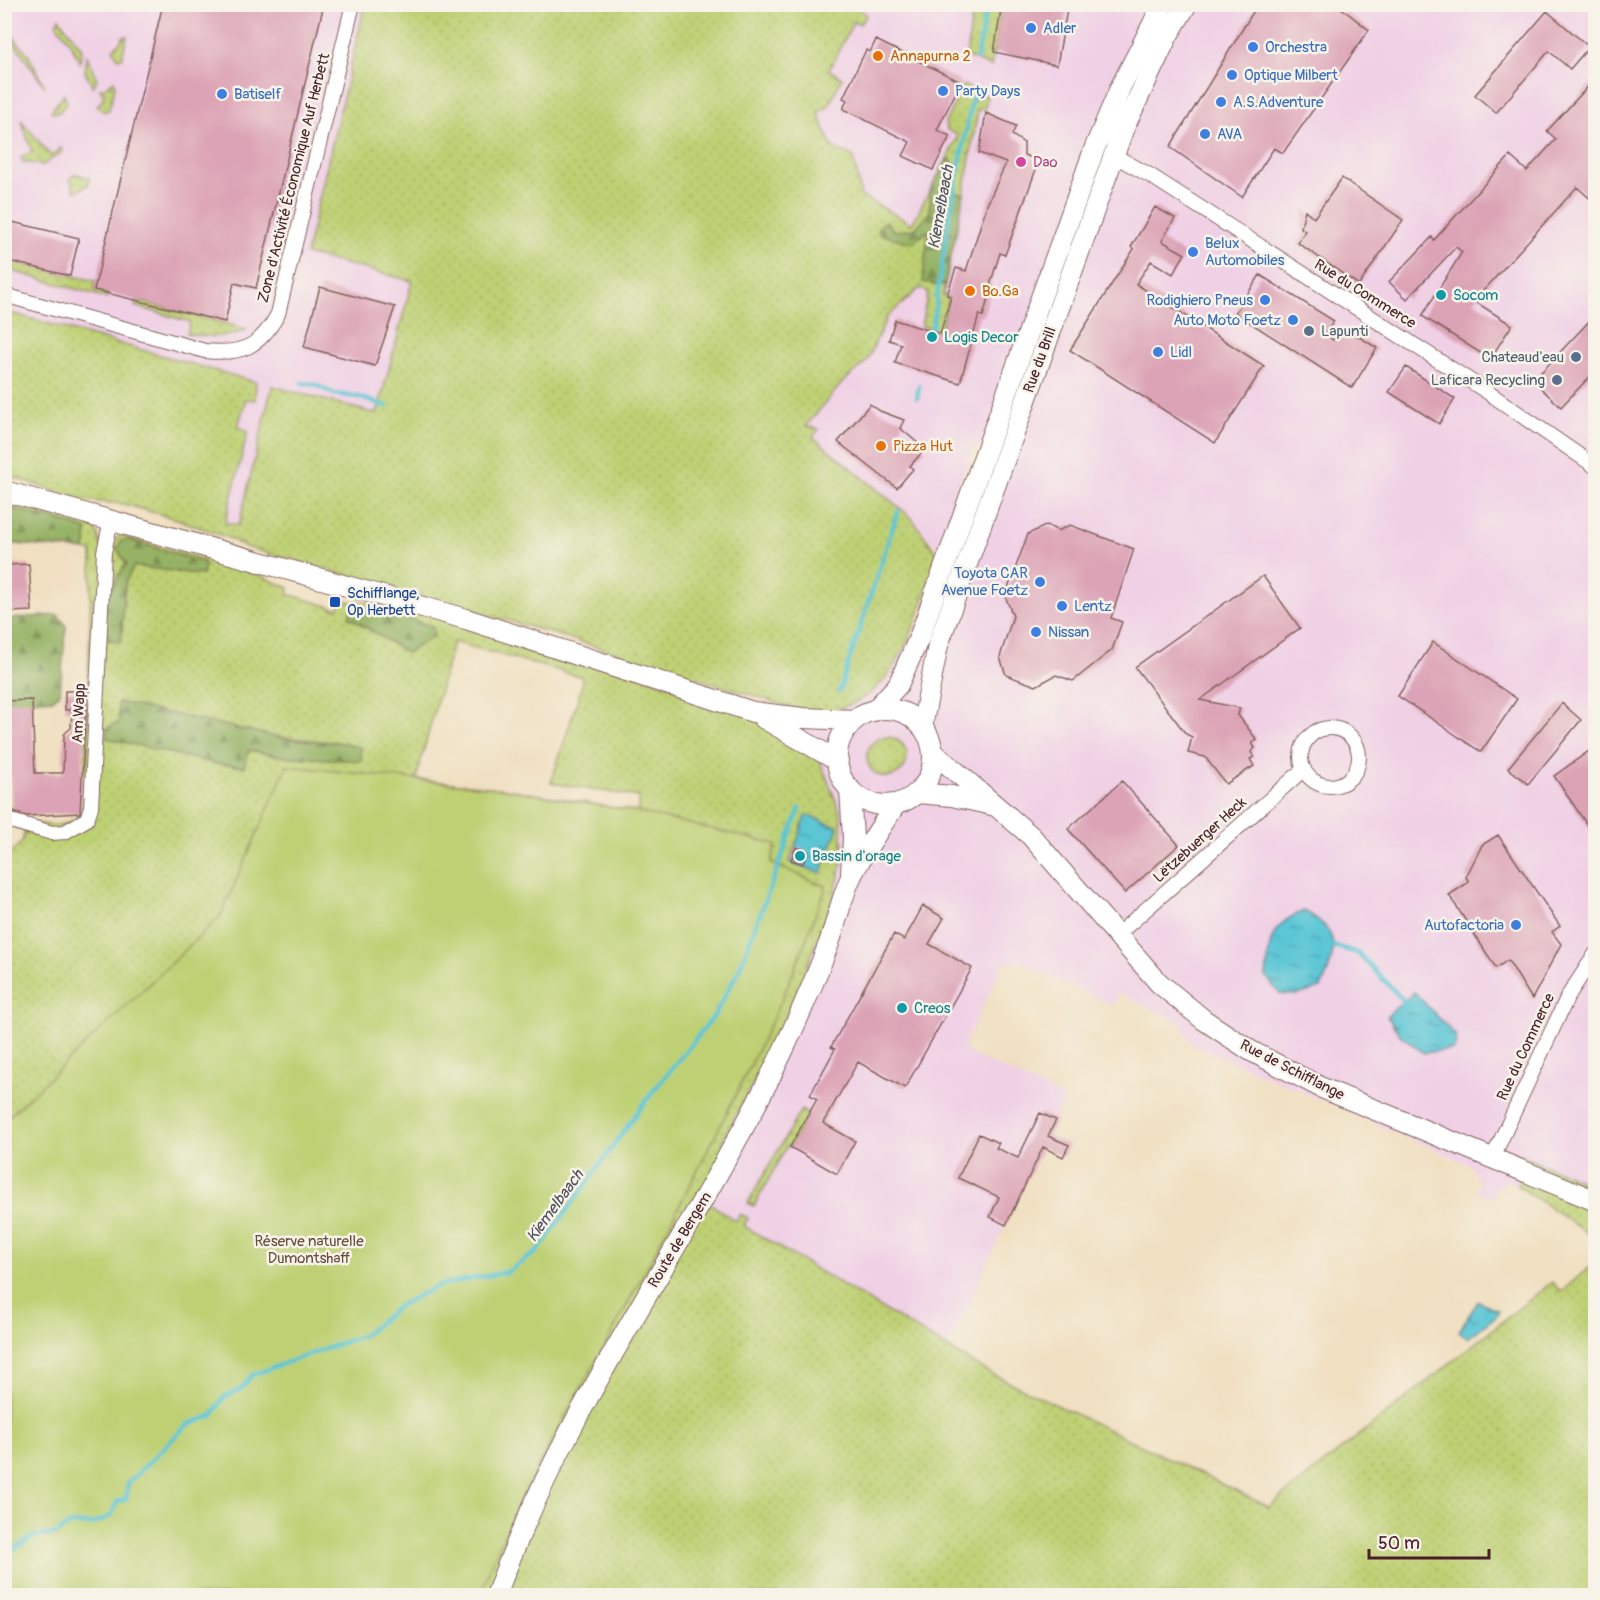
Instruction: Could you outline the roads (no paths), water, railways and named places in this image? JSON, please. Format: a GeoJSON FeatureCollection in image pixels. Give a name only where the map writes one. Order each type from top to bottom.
{"type":"FeatureCollection","features":[{"type":"Feature","properties":{"kind":"main road","name":"Rue du Brill"},"geometry":{"type":"LineString","coordinates":[[874,711],[898,685],[919,638],[1095,147],[1121,86],[1164,4]]}},
{"type":"Feature","properties":{"kind":"main road","name":"Rue du Brill"},"geometry":{"type":"LineString","coordinates":[[922,727],[939,645],[1113,155],[1168,35],[1186,4]]}},
{"type":"Feature","properties":{"kind":"main road"},"geometry":{"type":"LineString","coordinates":[[4,489],[518,636],[753,712],[803,718],[855,720],[874,711],[900,712],[922,727],[933,752],[932,767],[927,781],[917,793],[896,804],[871,803],[850,789],[842,776],[838,761],[842,739],[855,720]]}},
{"type":"Feature","properties":{"kind":"main road"},"geometry":{"type":"LineString","coordinates":[[753,712],[838,761]]}},
{"type":"Feature","properties":{"kind":"main road","name":"Rue de Schifflange"},"geometry":{"type":"LineString","coordinates":[[933,752],[1031,836],[1160,983],[1204,1020],[1251,1052],[1322,1088],[1596,1201]]}},
{"type":"Feature","properties":{"kind":"main road","name":"Route de Bergem"},"geometry":{"type":"LineString","coordinates":[[850,789],[853,838],[850,879]]}},
{"type":"Feature","properties":{"kind":"main road","name":"Rue de Schifflange"},"geometry":{"type":"LineString","coordinates":[[917,793],[952,796],[993,805]]}},
{"type":"Feature","properties":{"kind":"main road","name":"Route de Bergem"},"geometry":{"type":"LineString","coordinates":[[496,1596],[512,1550],[555,1456],[704,1200],[774,1071],[804,1005],[850,879],[896,804]]}},
{"type":"Feature","properties":{"kind":"street","name":"Zone d'Activité Économique Auf Herbett"},"geometry":{"type":"LineString","coordinates":[[4,295],[205,351],[222,353],[240,350],[256,343],[269,330],[278,314],[353,4]]}},
{"type":"Feature","properties":{"kind":"street","name":"Rue du Commerce"},"geometry":{"type":"LineString","coordinates":[[1113,155],[1151,176],[1486,391],[1596,467]]}},
{"type":"Feature","properties":{"kind":"street","name":"Am Wapp"},"geometry":{"type":"LineString","coordinates":[[4,819],[52,833],[65,832],[87,819],[91,807],[104,552],[111,520]]}},
{"type":"Feature","properties":{"kind":"street"},"geometry":{"type":"LineString","coordinates":[[1328,728],[1345,732],[1357,745],[1358,765],[1347,781],[1328,786],[1310,778],[1304,769],[1302,750],[1306,742],[1320,730],[1328,728]]}},
{"type":"Feature","properties":{"kind":"street","name":"Lëtzebuerger Heck"},"geometry":{"type":"LineString","coordinates":[[1117,935],[1304,769]]}},
{"type":"Feature","properties":{"kind":"street","name":"Rue du Commerce"},"geometry":{"type":"LineString","coordinates":[[1492,1159],[1568,996],[1596,953]]}},
{"type":"Feature","properties":{"kind":"water"},"geometry":{"type":"Polygon","coordinates":[[[806,815],[838,827],[821,873],[790,862],[806,815]]]}},
{"type":"Feature","properties":{"kind":"water"},"geometry":{"type":"Polygon","coordinates":[[[1304,911],[1317,919],[1330,935],[1333,944],[1330,964],[1321,988],[1297,995],[1280,994],[1266,977],[1270,944],[1283,922],[1304,911]]]}},
{"type":"Feature","properties":{"kind":"water"},"geometry":{"type":"Polygon","coordinates":[[[1414,992],[1457,1037],[1454,1049],[1424,1053],[1400,1035],[1387,1016],[1414,992]]]}},
{"type":"Feature","properties":{"kind":"water"},"geometry":{"type":"Polygon","coordinates":[[[1478,1301],[1498,1310],[1496,1316],[1468,1338],[1459,1331],[1478,1301]]]}},
{"type":"Feature","properties":{"kind":"waterway","name":"Kiemelbaach"},"geometry":{"type":"LineString","coordinates":[[977,59],[987,4]]}},
{"type":"Feature","properties":{"kind":"waterway","name":"Kiemelbaach"},"geometry":{"type":"LineString","coordinates":[[932,328],[949,218],[974,90]]}},
{"type":"Feature","properties":{"kind":"waterway"},"geometry":{"type":"LineString","coordinates":[[302,383],[316,385],[334,394],[358,397],[387,406]]}},
{"type":"Feature","properties":{"kind":"waterway","name":"Kiemelbaach"},"geometry":{"type":"LineString","coordinates":[[917,398],[919,386]]}},
{"type":"Feature","properties":{"kind":"waterway","name":"Kiemelbaach"},"geometry":{"type":"LineString","coordinates":[[839,692],[898,511]]}},
{"type":"Feature","properties":{"kind":"waterway","name":"Kiemelbaach"},"geometry":{"type":"LineString","coordinates":[[4,1559],[9,1552],[33,1537],[56,1534],[71,1524],[93,1524],[111,1516],[117,1502],[126,1499],[128,1483],[188,1424],[212,1416],[224,1397],[241,1389],[252,1375],[364,1335],[400,1305],[440,1285],[507,1272],[537,1252],[647,1099],[714,1016],[739,970],[800,808]]}},
{"type":"Feature","properties":{"kind":"waterway"},"geometry":{"type":"LineString","coordinates":[[1334,946],[1358,953],[1404,1001]]}},
{"type":"Feature","properties":{"kind":"waterway"},"geometry":{"type":"LineString","coordinates":[[1583,1596],[1596,1587]]}},
{"type":"Feature","properties":{"kind":"place","name":"Adler"},"geometry":{"type":"Point","coordinates":[1031,28]}},
{"type":"Feature","properties":{"kind":"place","name":"Orchestra"},"geometry":{"type":"Point","coordinates":[1253,47]}},
{"type":"Feature","properties":{"kind":"place","name":"Annapurna 2"},"geometry":{"type":"Point","coordinates":[878,56]}},
{"type":"Feature","properties":{"kind":"place","name":"Optique Milbert"},"geometry":{"type":"Point","coordinates":[1232,75]}},
{"type":"Feature","properties":{"kind":"place","name":"Party Days"},"geometry":{"type":"Point","coordinates":[943,91]}},
{"type":"Feature","properties":{"kind":"place","name":"Batiself"},"geometry":{"type":"Point","coordinates":[222,94]}},
{"type":"Feature","properties":{"kind":"place","name":"A.S.Adventure"},"geometry":{"type":"Point","coordinates":[1221,102]}},
{"type":"Feature","properties":{"kind":"place","name":"AVA"},"geometry":{"type":"Point","coordinates":[1205,134]}},
{"type":"Feature","properties":{"kind":"place","name":"Dao"},"geometry":{"type":"Point","coordinates":[1021,162]}},
{"type":"Feature","properties":{"kind":"place","name":"Belux Automobiles"},"geometry":{"type":"Point","coordinates":[1193,252]}},
{"type":"Feature","properties":{"kind":"place","name":"Bo.Ga"},"geometry":{"type":"Point","coordinates":[970,291]}},
{"type":"Feature","properties":{"kind":"place","name":"Socom"},"geometry":{"type":"Point","coordinates":[1441,295]}},
{"type":"Feature","properties":{"kind":"place","name":"Rodighiero Pneus"},"geometry":{"type":"Point","coordinates":[1265,300]}},
{"type":"Feature","properties":{"kind":"place","name":"Auto Moto Foetz"},"geometry":{"type":"Point","coordinates":[1293,320]}},
{"type":"Feature","properties":{"kind":"place","name":"Lapunti"},"geometry":{"type":"Point","coordinates":[1309,331]}},
{"type":"Feature","properties":{"kind":"place","name":"Logis Decor"},"geometry":{"type":"Point","coordinates":[932,337]}},
{"type":"Feature","properties":{"kind":"place","name":"Lidl"},"geometry":{"type":"Point","coordinates":[1158,352]}},
{"type":"Feature","properties":{"kind":"place","name":"Chateaud'eau"},"geometry":{"type":"Point","coordinates":[1576,357]}},
{"type":"Feature","properties":{"kind":"place","name":"Laficara Recycling"},"geometry":{"type":"Point","coordinates":[1557,380]}},
{"type":"Feature","properties":{"kind":"place","name":"Pizza Hut"},"geometry":{"type":"Point","coordinates":[881,446]}},
{"type":"Feature","properties":{"kind":"place","name":"Toyota CAR Avenue Foetz"},"geometry":{"type":"Point","coordinates":[1040,582]}},
{"type":"Feature","properties":{"kind":"place","name":"Schifflange, Op Herbett"},"geometry":{"type":"Point","coordinates":[335,602]}},
{"type":"Feature","properties":{"kind":"place","name":"Lentz"},"geometry":{"type":"Point","coordinates":[1062,606]}},
{"type":"Feature","properties":{"kind":"place","name":"Nissan"},"geometry":{"type":"Point","coordinates":[1036,632]}},
{"type":"Feature","properties":{"kind":"place","name":"Bassin d'orage"},"geometry":{"type":"Point","coordinates":[800,856]}},
{"type":"Feature","properties":{"kind":"place","name":"Autofactoria"},"geometry":{"type":"Point","coordinates":[1516,925]}},
{"type":"Feature","properties":{"kind":"place","name":"Creos"},"geometry":{"type":"Point","coordinates":[902,1008]}},
{"type":"Feature","properties":{"kind":"park label","name":"Réserve naturelle Dumontshaff"},"geometry":{"type":"Point","coordinates":[309,1250]}}]}
